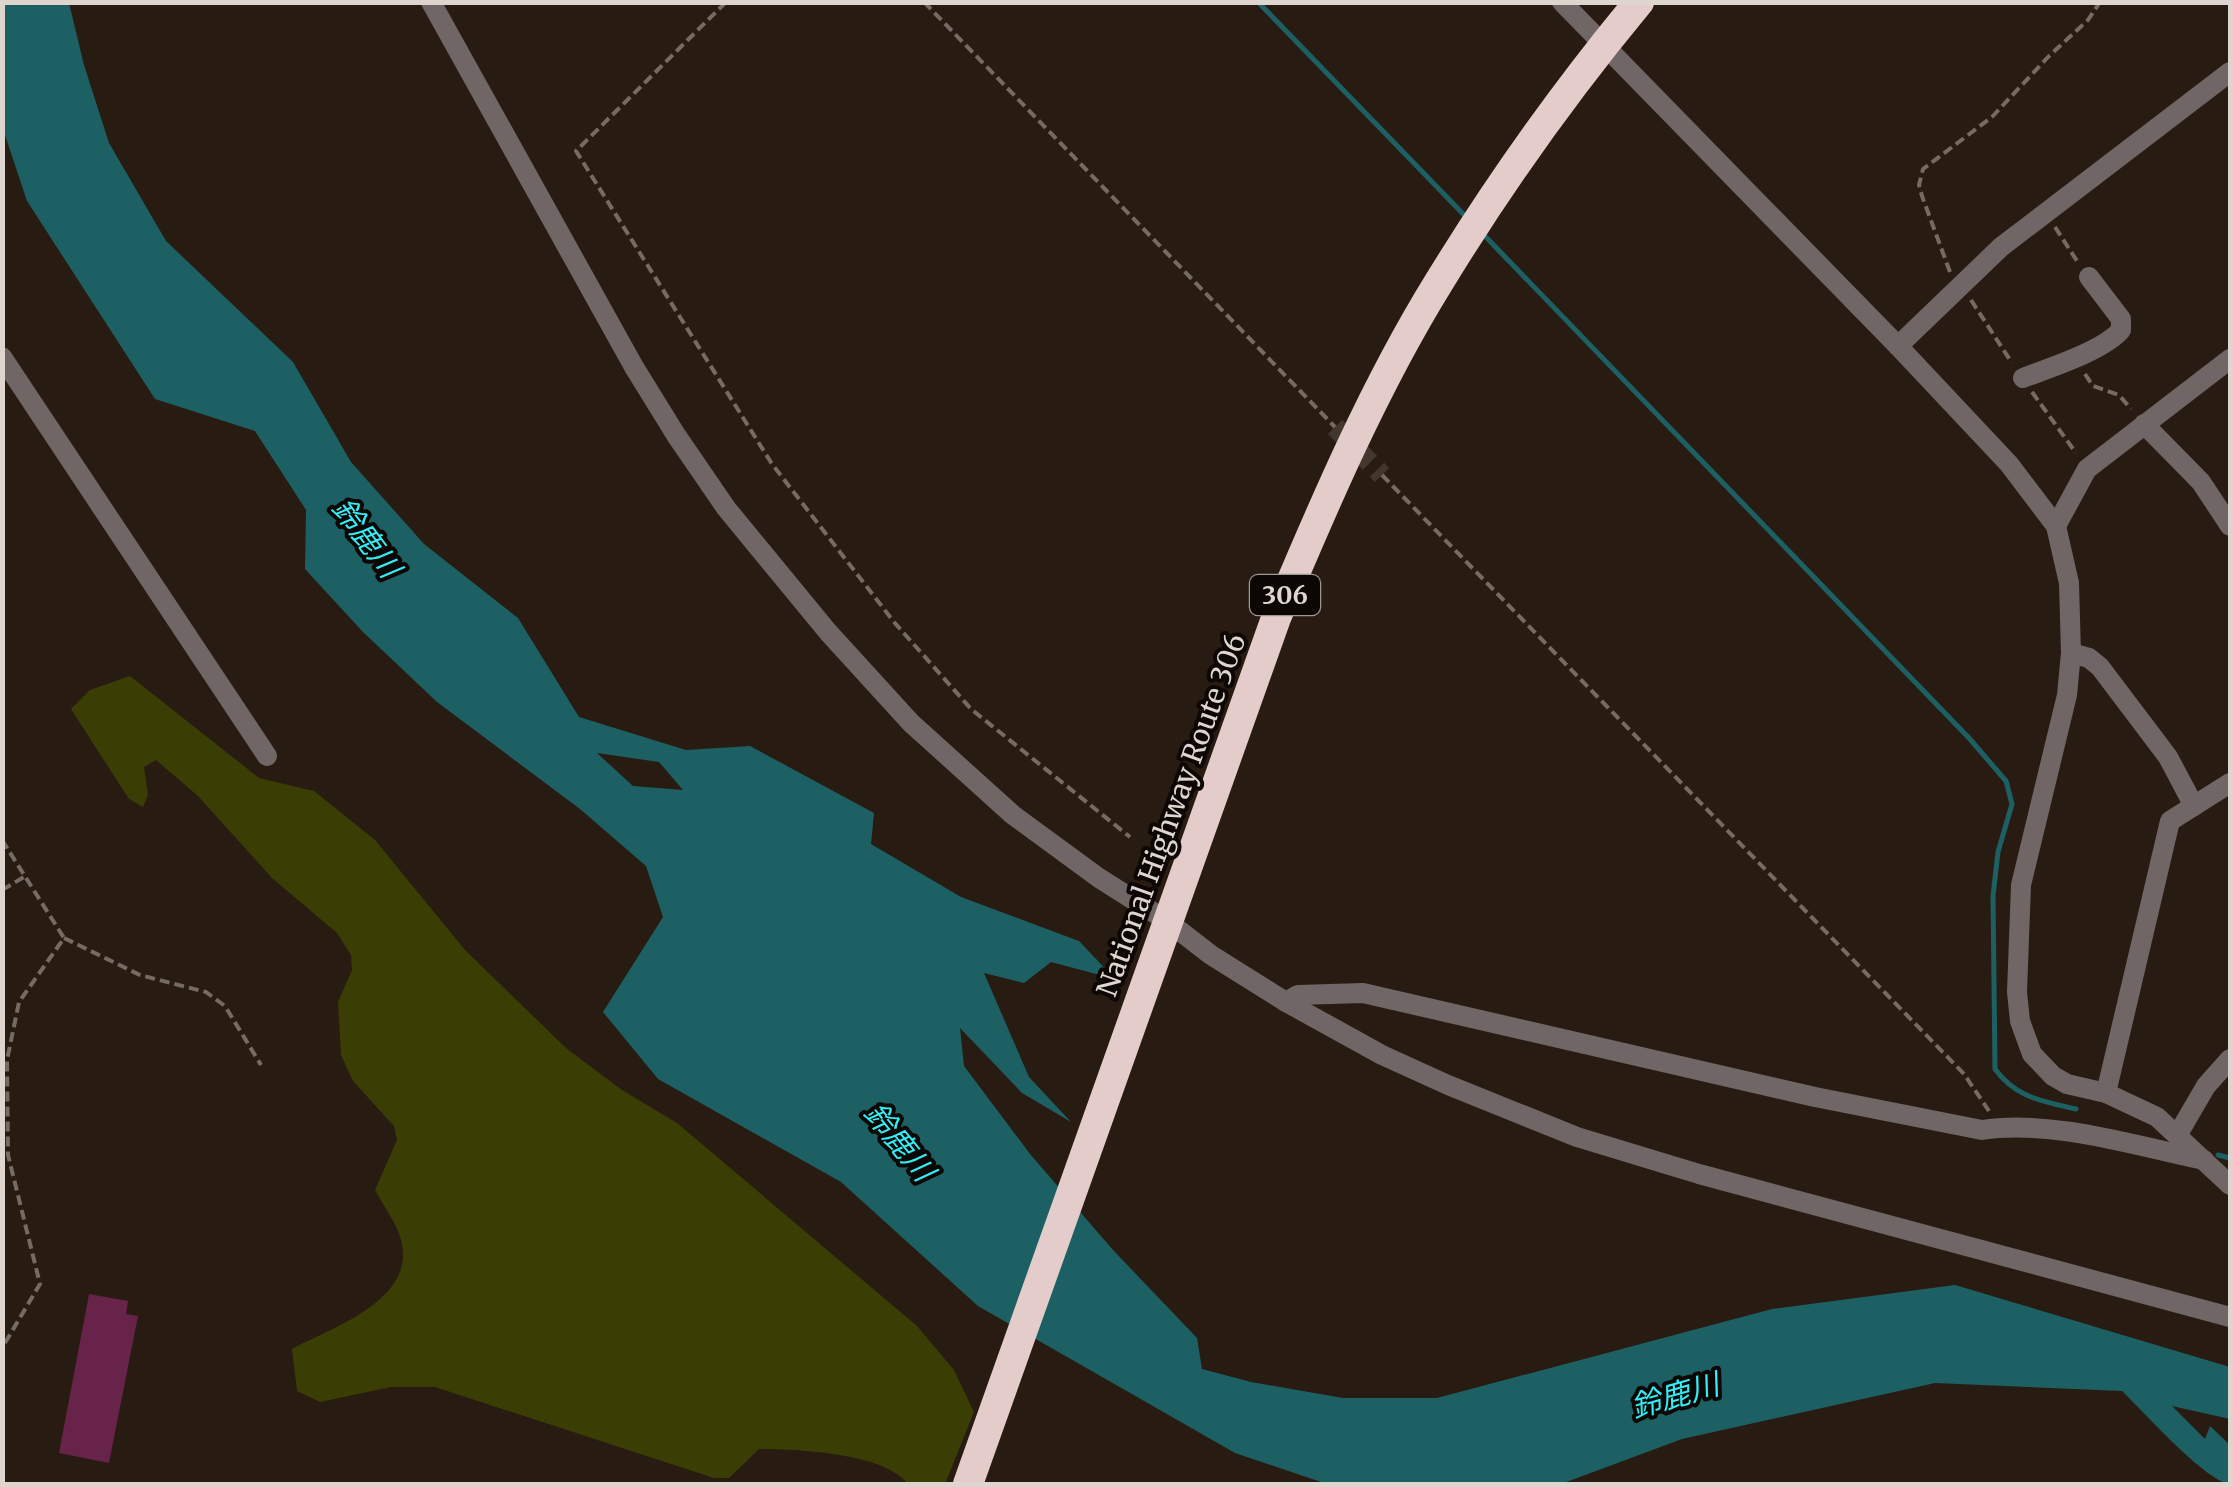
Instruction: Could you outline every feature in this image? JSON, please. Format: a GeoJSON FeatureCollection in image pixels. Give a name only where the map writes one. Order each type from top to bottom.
{"type":"FeatureCollection","features":[{"type":"Feature","properties":{"kind":"highway","name":"National Highway Route 306"},"geometry":{"type":"LineString","coordinates":[[968,1484],[1296,570],[1350,452],[1438,284],[1512,170],[1639,2]]}},
{"type":"Feature","properties":{"kind":"street"},"geometry":{"type":"LineString","coordinates":[[431,2],[644,384],[716,494],[775,571],[910,723],[1012,815],[1164,929],[1382,1055],[1577,1137],[1699,1174],[2230,1318]]}},
{"type":"Feature","properties":{"kind":"street"},"geometry":{"type":"LineString","coordinates":[[1562,2],[1898,346],[2009,464],[2056,526],[2069,582],[2071,653],[2067,695],[2021,885],[2017,992],[2025,1039],[2042,1067],[2068,1084],[2106,1092],[2136,1104],[2178,1134],[2230,1185]]}},
{"type":"Feature","properties":{"kind":"street"},"geometry":{"type":"LineString","coordinates":[[1898,346],[2000,247],[2230,72]]}},
{"type":"Feature","properties":{"kind":"street"},"geometry":{"type":"LineString","coordinates":[[2022,378],[2117,336],[2122,330],[2121,319],[2089,277]]}},
{"type":"Feature","properties":{"kind":"street"},"geometry":{"type":"LineString","coordinates":[[2,357],[268,756]]}},
{"type":"Feature","properties":{"kind":"street"},"geometry":{"type":"LineString","coordinates":[[2056,526],[2087,469],[2230,359]]}},
{"type":"Feature","properties":{"kind":"street"},"geometry":{"type":"LineString","coordinates":[[2144,424],[2201,482],[2230,526]]}},
{"type":"Feature","properties":{"kind":"street"},"geometry":{"type":"LineString","coordinates":[[2071,653],[2090,658],[2100,667],[2168,757],[2194,806]]}},
{"type":"Feature","properties":{"kind":"street"},"geometry":{"type":"LineString","coordinates":[[2106,1092],[2170,821],[2230,783]]}},
{"type":"Feature","properties":{"kind":"street"},"geometry":{"type":"LineString","coordinates":[[1286,1002],[1298,995],[1363,993],[1815,1097],[1982,1130],[2004,1126],[2077,1134],[2207,1160]]}},
{"type":"Feature","properties":{"kind":"street"},"geometry":{"type":"LineString","coordinates":[[2178,1134],[2206,1086],[2230,1060]]}},
{"type":"Feature","properties":{"kind":"path"},"geometry":{"type":"LineString","coordinates":[[726,2],[576,151],[682,326],[772,464],[894,622],[971,709],[1130,837]]}},
{"type":"Feature","properties":{"kind":"path"},"geometry":{"type":"LineString","coordinates":[[924,2],[1335,427]]}},
{"type":"Feature","properties":{"kind":"path"},"geometry":{"type":"LineString","coordinates":[[2088,20],[2099,3]]}},
{"type":"Feature","properties":{"kind":"path"},"geometry":{"type":"LineString","coordinates":[[2047,214],[2089,277]]}},
{"type":"Feature","properties":{"kind":"path"},"geometry":{"type":"LineString","coordinates":[[2074,356],[2093,386],[2119,395],[2144,424]]}},
{"type":"Feature","properties":{"kind":"path"},"geometry":{"type":"LineString","coordinates":[[1382,475],[1964,1074],[2004,1126]]}},
{"type":"Feature","properties":{"kind":"path"},"geometry":{"type":"LineString","coordinates":[[2,840],[64,938],[140,974],[206,992],[225,1006],[261,1065]]}},
{"type":"Feature","properties":{"kind":"path"},"geometry":{"type":"LineString","coordinates":[[2,890],[24,877]]}},
{"type":"Feature","properties":{"kind":"path"},"geometry":{"type":"LineString","coordinates":[[2,1348],[40,1284],[8,1155],[7,1060],[19,1002],[64,938]]}},
{"type":"Feature","properties":{"kind":"shaded area"},"geometry":{"type":"Polygon","coordinates":[[[130,676],[259,778],[314,791],[375,840],[465,950],[566,1048],[622,1090],[677,1123],[917,1326],[954,1370],[974,1412],[945,1484],[908,1484],[897,1474],[861,1459],[775,1449],[759,1449],[729,1478],[714,1478],[435,1387],[391,1387],[320,1402],[297,1391],[292,1349],[368,1309],[396,1279],[403,1261],[401,1240],[375,1190],[397,1140],[394,1126],[353,1081],[341,1055],[338,1002],[352,970],[351,955],[337,933],[272,878],[198,796],[156,760],[144,767],[148,795],[143,807],[129,799],[71,709],[90,690],[130,676]]]}},
{"type":"Feature","properties":{"kind":"water","name":"鈴鹿川"},"geometry":{"type":"Polygon","coordinates":[[[2,3],[69,3],[109,143],[166,241],[293,362],[351,462],[424,544],[518,618],[579,717],[686,750],[750,746],[874,813],[871,844],[961,897],[1079,941],[1115,979],[1051,962],[1024,983],[984,973],[1029,1077],[1071,1122],[1022,1093],[960,1028],[964,1066],[1030,1154],[1113,1250],[1197,1338],[1202,1369],[1343,1398],[1437,1398],[1772,1309],[1955,1285],[2230,1367],[2230,1419],[2172,1406],[2205,1439],[2210,1426],[2230,1445],[2230,1484],[2191,1459],[2122,1391],[1935,1383],[1682,1439],[1561,1484],[1327,1484],[1235,1453],[978,1306],[841,1182],[658,1079],[603,1012],[663,917],[646,866],[580,809],[437,702],[363,632],[305,569],[306,510],[255,431],[155,399],[27,201],[3,129],[2,3]],[[597,753],[633,786],[683,790],[659,762],[597,753]]]}},
{"type":"Feature","properties":{"kind":"building"},"geometry":{"type":"Polygon","coordinates":[[[89,1294],[128,1301],[126,1314],[138,1316],[109,1463],[59,1453],[89,1294]]]}},
{"type":"Feature","properties":{"kind":"waterway"},"geometry":{"type":"LineString","coordinates":[[1258,2],[1468,219]]}},
{"type":"Feature","properties":{"kind":"waterway"},"geometry":{"type":"LineString","coordinates":[[1483,234],[2006,781],[2012,804],[1998,852],[1993,896],[1995,1069],[2021,1092],[2076,1109]]}},
{"type":"Feature","properties":{"kind":"waterway"},"geometry":{"type":"LineString","coordinates":[[2218,1155],[2230,1158]]}},
{"type":"Feature","properties":{"kind":"tunnel"},"geometry":{"type":"LineString","coordinates":[[1335,427],[1382,475]]}}]}
